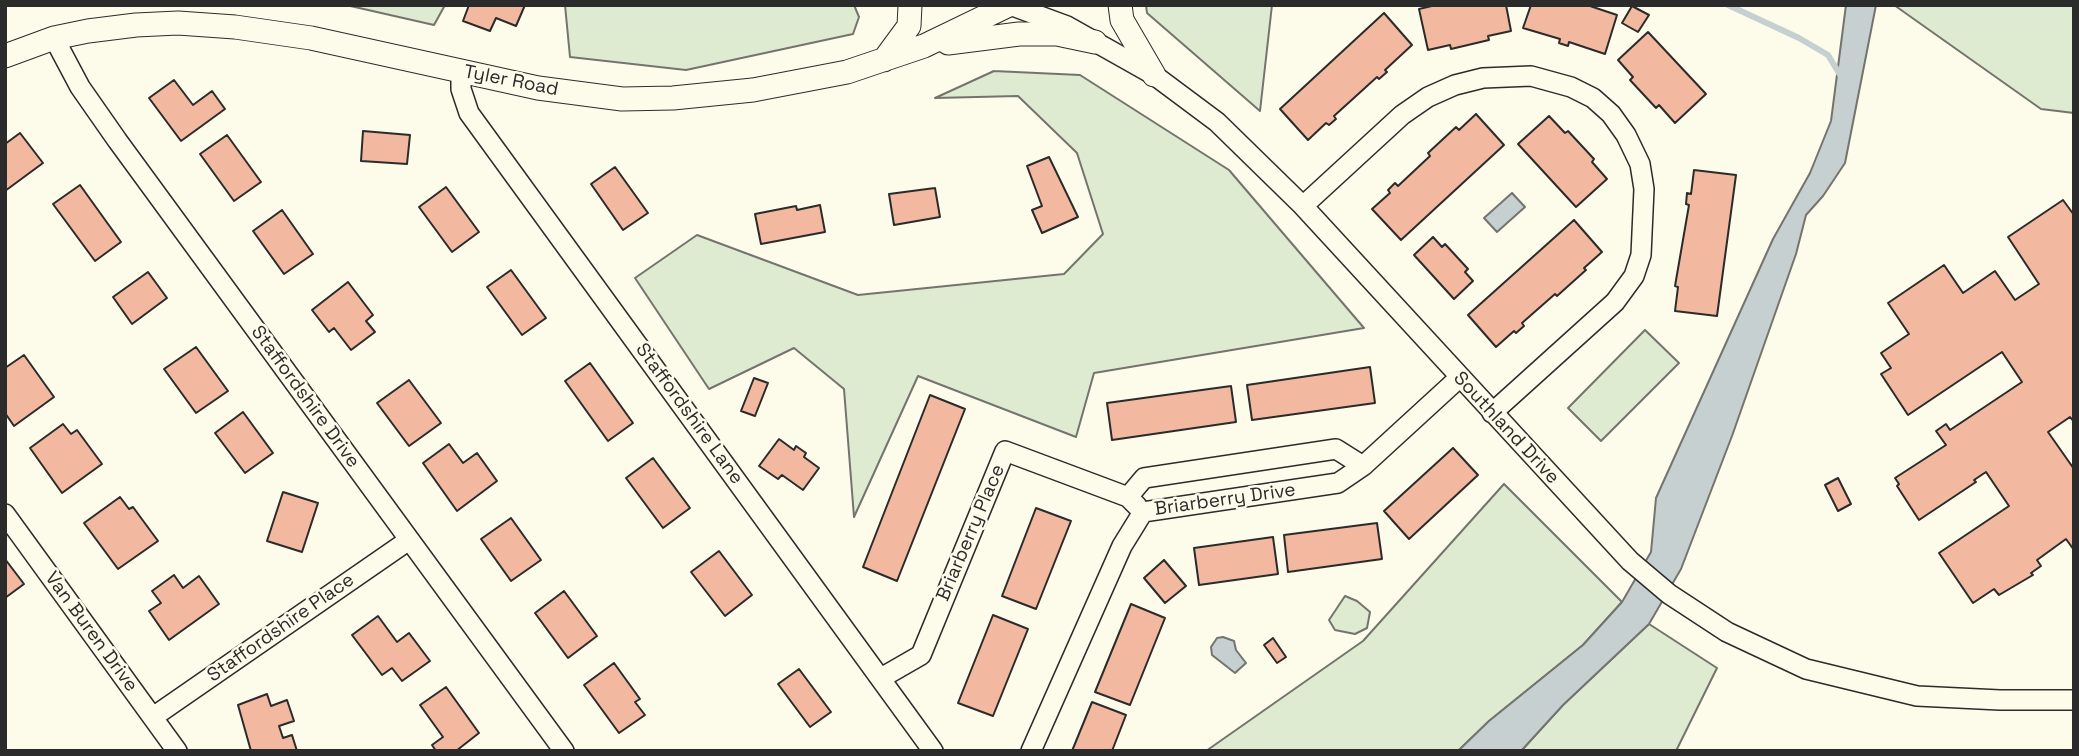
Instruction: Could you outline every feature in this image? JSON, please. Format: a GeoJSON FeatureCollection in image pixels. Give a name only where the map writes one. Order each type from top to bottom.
{"type":"FeatureCollection","features":[{"type":"Feature","properties":{"kind":"street"},"geometry":{"type":"LineString","coordinates":[[884,60],[909,26],[910,5]]}},
{"type":"Feature","properties":{"kind":"street","name":"Tyler Road"},"geometry":{"type":"LineString","coordinates":[[5,56],[54,38],[88,31],[136,24],[178,23],[235,27],[311,38],[461,72],[582,94],[622,99],[673,98],[753,90],[847,72],[924,47],[1010,5]]}},
{"type":"Feature","properties":{"kind":"street","name":"Southland Drive"},"geometry":{"type":"LineString","coordinates":[[1010,5],[1067,26],[1154,75],[1217,122],[1303,206],[1630,561],[1669,594],[1727,632],[1806,669],[1917,696],[2074,700]]}},
{"type":"Feature","properties":{"kind":"street"},"geometry":{"type":"LineString","coordinates":[[1120,5],[1122,20],[1154,75]]}},
{"type":"Feature","properties":{"kind":"street"},"geometry":{"type":"LineString","coordinates":[[924,47],[1019,34],[1057,34],[1095,42]]}},
{"type":"Feature","properties":{"kind":"street","name":"Staffordshire Drive"},"geometry":{"type":"LineString","coordinates":[[54,38],[80,87],[117,140],[564,751]]}},
{"type":"Feature","properties":{"kind":"street","name":"Staffordshire Lane"},"geometry":{"type":"LineString","coordinates":[[461,72],[461,89],[469,113],[933,751]]}},
{"type":"Feature","properties":{"kind":"street"},"geometry":{"type":"LineString","coordinates":[[1303,206],[1402,115],[1428,97],[1455,85],[1483,78],[1531,76],[1571,87],[1593,98],[1611,114],[1626,135],[1640,164],[1644,189],[1641,255],[1633,276],[1615,302],[1492,413]]}},
{"type":"Feature","properties":{"kind":"street","name":"Briarberry Drive"},"geometry":{"type":"LineString","coordinates":[[1363,466],[1336,449],[1144,478],[1128,497],[1143,512],[1338,484],[1363,466],[1459,377]]}},
{"type":"Feature","properties":{"kind":"street","name":"Briarberry Place"},"geometry":{"type":"LineString","coordinates":[[881,678],[920,654],[1005,450],[1128,497]]}},
{"type":"Feature","properties":{"kind":"street"},"geometry":{"type":"LineString","coordinates":[[1031,751],[1122,546],[1143,512]]}},
{"type":"Feature","properties":{"kind":"street","name":"Van Buren Drive"},"geometry":{"type":"LineString","coordinates":[[5,514],[177,751]]}},
{"type":"Feature","properties":{"kind":"street","name":"Staffordshire Place"},"geometry":{"type":"LineString","coordinates":[[153,717],[409,540]]}},
{"type":"Feature","properties":{"kind":"green space"},"geometry":{"type":"Polygon","coordinates":[[[346,5],[445,5],[434,25],[346,5]]]}},
{"type":"Feature","properties":{"kind":"green space"},"geometry":{"type":"Polygon","coordinates":[[[565,5],[854,5],[859,17],[853,34],[686,70],[570,57],[565,5]]]}},
{"type":"Feature","properties":{"kind":"green space"},"geometry":{"type":"Polygon","coordinates":[[[1146,5],[1272,5],[1260,111],[1147,13],[1146,5]]]}},
{"type":"Feature","properties":{"kind":"green space"},"geometry":{"type":"Polygon","coordinates":[[[1894,5],[2074,5],[2074,113],[2041,109],[1894,5]]]}},
{"type":"Feature","properties":{"kind":"green space"},"geometry":{"type":"Polygon","coordinates":[[[994,71],[1080,75],[1229,170],[1364,328],[1094,373],[1076,437],[918,376],[854,517],[844,389],[794,348],[709,389],[635,278],[697,235],[858,295],[1064,274],[1103,234],[1077,153],[1018,96],[935,98],[994,71]]]}},
{"type":"Feature","properties":{"kind":"green space"},"geometry":{"type":"Polygon","coordinates":[[[1645,330],[1679,363],[1601,441],[1568,408],[1645,330]]]}},
{"type":"Feature","properties":{"kind":"green space"},"geometry":{"type":"Polygon","coordinates":[[[1504,484],[1622,602],[1583,645],[1489,721],[1458,751],[1206,751],[1363,641],[1504,484]]]}},
{"type":"Feature","properties":{"kind":"green space"},"geometry":{"type":"Polygon","coordinates":[[[1345,596],[1357,601],[1370,612],[1367,628],[1355,634],[1335,630],[1329,620],[1345,596]]]}},
{"type":"Feature","properties":{"kind":"green space"},"geometry":{"type":"Polygon","coordinates":[[[1649,624],[1717,668],[1676,751],[1521,751],[1563,705],[1649,624]]]}},
{"type":"Feature","properties":{"kind":"shaded area"},"geometry":{"type":"Polygon","coordinates":[[[1846,5],[1876,5],[1845,163],[1823,196],[1806,215],[1796,254],[1732,436],[1681,569],[1649,624],[1563,705],[1521,751],[1458,751],[1489,721],[1583,645],[1622,602],[1651,552],[1656,498],[1773,239],[1810,173],[1831,121],[1846,5]]]}},
{"type":"Feature","properties":{"kind":"shaded area"},"geometry":{"type":"Polygon","coordinates":[[[1512,193],[1525,207],[1497,232],[1484,218],[1512,193]]]}},
{"type":"Feature","properties":{"kind":"shaded area"},"geometry":{"type":"Polygon","coordinates":[[[1217,638],[1234,641],[1236,650],[1246,663],[1235,673],[1212,655],[1211,647],[1217,638]]]}},
{"type":"Feature","properties":{"kind":"building"},"geometry":{"type":"Polygon","coordinates":[[[469,5],[525,5],[516,26],[496,18],[490,31],[463,21],[469,5]]]}},
{"type":"Feature","properties":{"kind":"building"},"geometry":{"type":"Polygon","coordinates":[[[1436,5],[1506,5],[1511,31],[1488,36],[1489,40],[1451,49],[1450,45],[1428,50],[1419,9],[1436,5]]]}},
{"type":"Feature","properties":{"kind":"building"},"geometry":{"type":"Polygon","coordinates":[[[1531,5],[1587,5],[1617,15],[1605,54],[1569,42],[1568,46],[1559,43],[1560,39],[1523,28],[1531,5]]]}},
{"type":"Feature","properties":{"kind":"building"},"geometry":{"type":"Polygon","coordinates":[[[1632,6],[1649,15],[1638,32],[1622,23],[1632,6]]]}},
{"type":"Feature","properties":{"kind":"building"},"geometry":{"type":"Polygon","coordinates":[[[1384,13],[1412,45],[1385,70],[1387,72],[1379,79],[1377,77],[1334,116],[1336,119],[1329,125],[1326,123],[1308,140],[1280,109],[1384,13]]]}},
{"type":"Feature","properties":{"kind":"building"},"geometry":{"type":"Polygon","coordinates":[[[1648,32],[1706,94],[1675,123],[1659,105],[1656,108],[1630,80],[1633,77],[1618,60],[1648,32]]]}},
{"type":"Feature","properties":{"kind":"building"},"geometry":{"type":"Polygon","coordinates":[[[174,80],[193,105],[212,91],[225,109],[181,141],[149,98],[174,80]]]}},
{"type":"Feature","properties":{"kind":"building"},"geometry":{"type":"Polygon","coordinates":[[[1476,114],[1504,145],[1401,240],[1372,209],[1390,193],[1388,190],[1395,183],[1398,186],[1430,156],[1428,153],[1456,127],[1459,130],[1476,114]]]}},
{"type":"Feature","properties":{"kind":"building"},"geometry":{"type":"Polygon","coordinates":[[[1549,116],[1565,133],[1568,131],[1594,159],[1592,162],[1607,179],[1576,207],[1518,144],[1549,116]]]}},
{"type":"Feature","properties":{"kind":"building"},"geometry":{"type":"Polygon","coordinates":[[[363,131],[410,135],[407,164],[361,161],[363,131]]]}},
{"type":"Feature","properties":{"kind":"building"},"geometry":{"type":"Polygon","coordinates":[[[20,133],[43,163],[5,191],[5,144],[20,133]]]}},
{"type":"Feature","properties":{"kind":"building"},"geometry":{"type":"Polygon","coordinates":[[[227,135],[261,182],[234,201],[200,154],[227,135]]]}},
{"type":"Feature","properties":{"kind":"building"},"geometry":{"type":"Polygon","coordinates":[[[1049,157],[1078,217],[1042,233],[1032,210],[1042,206],[1027,166],[1049,157]]]}},
{"type":"Feature","properties":{"kind":"building"},"geometry":{"type":"Polygon","coordinates":[[[615,167],[648,213],[623,230],[591,184],[615,167]]]}},
{"type":"Feature","properties":{"kind":"building"},"geometry":{"type":"Polygon","coordinates":[[[1694,170],[1736,175],[1717,316],[1675,311],[1678,287],[1675,286],[1689,205],[1686,204],[1687,193],[1691,194],[1694,170]]]}},
{"type":"Feature","properties":{"kind":"building"},"geometry":{"type":"Polygon","coordinates":[[[80,185],[121,242],[95,261],[53,204],[80,185]]]}},
{"type":"Feature","properties":{"kind":"building"},"geometry":{"type":"Polygon","coordinates":[[[446,187],[479,232],[452,252],[419,207],[446,187]]]}},
{"type":"Feature","properties":{"kind":"building"},"geometry":{"type":"Polygon","coordinates":[[[935,188],[940,217],[894,225],[889,194],[935,188]]]}},
{"type":"Feature","properties":{"kind":"building"},"geometry":{"type":"Polygon","coordinates":[[[2063,200],[2074,215],[2074,422],[2070,417],[2048,432],[2074,469],[2074,550],[2066,539],[2037,560],[2041,566],[2031,573],[2033,575],[1999,595],[1994,589],[1973,603],[1939,553],[2009,506],[1986,472],[1974,480],[1976,482],[1919,520],[1897,486],[1899,484],[1895,478],[1946,445],[1936,431],[1946,424],[1950,430],[2022,382],[2002,352],[1908,415],[1881,374],[1891,368],[1881,353],[1909,334],[1888,303],[1944,265],[1963,293],[1995,271],[2015,300],[2039,284],[2008,237],[2063,200]]]}},
{"type":"Feature","properties":{"kind":"building"},"geometry":{"type":"Polygon","coordinates":[[[820,205],[825,232],[761,244],[755,214],[796,206],[797,210],[820,205]]]}},
{"type":"Feature","properties":{"kind":"building"},"geometry":{"type":"Polygon","coordinates":[[[282,210],[313,254],[284,274],[253,231],[282,210]]]}},
{"type":"Feature","properties":{"kind":"building"},"geometry":{"type":"Polygon","coordinates":[[[1574,220],[1602,252],[1557,296],[1555,294],[1522,323],[1524,326],[1496,347],[1468,315],[1574,220]]]}},
{"type":"Feature","properties":{"kind":"building"},"geometry":{"type":"Polygon","coordinates":[[[1433,237],[1442,247],[1445,244],[1468,269],[1465,272],[1473,281],[1454,299],[1414,255],[1433,237]]]}},
{"type":"Feature","properties":{"kind":"building"},"geometry":{"type":"Polygon","coordinates":[[[511,270],[546,318],[522,335],[487,287],[511,270]]]}},
{"type":"Feature","properties":{"kind":"building"},"geometry":{"type":"Polygon","coordinates":[[[148,272],[167,298],[132,324],[113,297],[148,272]]]}},
{"type":"Feature","properties":{"kind":"building"},"geometry":{"type":"Polygon","coordinates":[[[348,282],[373,315],[366,321],[375,332],[351,350],[334,328],[329,332],[312,310],[348,282]]]}},
{"type":"Feature","properties":{"kind":"building"},"geometry":{"type":"Polygon","coordinates":[[[196,347],[228,391],[196,413],[164,369],[196,347]]]}},
{"type":"Feature","properties":{"kind":"building"},"geometry":{"type":"Polygon","coordinates":[[[24,355],[54,397],[14,426],[5,413],[5,368],[24,355]]]}},
{"type":"Feature","properties":{"kind":"building"},"geometry":{"type":"Polygon","coordinates":[[[590,363],[633,423],[608,441],[565,381],[590,363]]]}},
{"type":"Feature","properties":{"kind":"building"},"geometry":{"type":"Polygon","coordinates":[[[1370,367],[1375,403],[1252,420],[1247,385],[1370,367]]]}},
{"type":"Feature","properties":{"kind":"building"},"geometry":{"type":"Polygon","coordinates":[[[754,378],[768,383],[755,416],[741,411],[754,378]]]}},
{"type":"Feature","properties":{"kind":"building"},"geometry":{"type":"Polygon","coordinates":[[[409,380],[441,423],[409,446],[377,403],[409,380]]]}},
{"type":"Feature","properties":{"kind":"building"},"geometry":{"type":"Polygon","coordinates":[[[1231,386],[1236,422],[1112,440],[1107,403],[1231,386]]]}},
{"type":"Feature","properties":{"kind":"building"},"geometry":{"type":"Polygon","coordinates":[[[930,395],[965,409],[897,581],[863,567],[930,395]]]}},
{"type":"Feature","properties":{"kind":"building"},"geometry":{"type":"Polygon","coordinates":[[[243,412],[273,453],[245,473],[215,433],[243,412]]]}},
{"type":"Feature","properties":{"kind":"building"},"geometry":{"type":"Polygon","coordinates":[[[63,424],[71,434],[77,430],[102,464],[62,493],[30,448],[63,424]]]}},
{"type":"Feature","properties":{"kind":"building"},"geometry":{"type":"Polygon","coordinates":[[[779,439],[794,450],[796,446],[806,453],[804,457],[819,468],[803,490],[782,475],[778,479],[759,466],[779,439]]]}},
{"type":"Feature","properties":{"kind":"building"},"geometry":{"type":"Polygon","coordinates":[[[449,444],[463,463],[477,453],[497,481],[457,511],[423,463],[449,444]]]}},
{"type":"Feature","properties":{"kind":"building"},"geometry":{"type":"Polygon","coordinates":[[[1453,448],[1478,475],[1409,539],[1384,511],[1453,448]]]}},
{"type":"Feature","properties":{"kind":"building"},"geometry":{"type":"Polygon","coordinates":[[[653,458],[690,508],[663,528],[626,478],[653,458]]]}},
{"type":"Feature","properties":{"kind":"building"},"geometry":{"type":"Polygon","coordinates":[[[1838,478],[1851,504],[1838,511],[1825,485],[1838,478]]]}},
{"type":"Feature","properties":{"kind":"building"},"geometry":{"type":"Polygon","coordinates":[[[283,492],[318,503],[302,552],[267,541],[283,492]]]}},
{"type":"Feature","properties":{"kind":"building"},"geometry":{"type":"Polygon","coordinates":[[[120,497],[129,509],[133,507],[158,541],[118,569],[84,523],[120,497]]]}},
{"type":"Feature","properties":{"kind":"building"},"geometry":{"type":"Polygon","coordinates":[[[1036,508],[1071,521],[1036,609],[1002,596],[1036,508]]]}},
{"type":"Feature","properties":{"kind":"building"},"geometry":{"type":"Polygon","coordinates":[[[511,518],[541,560],[511,581],[481,539],[511,518]]]}},
{"type":"Feature","properties":{"kind":"building"},"geometry":{"type":"Polygon","coordinates":[[[1377,523],[1382,559],[1288,572],[1284,535],[1377,523]]]}},
{"type":"Feature","properties":{"kind":"building"},"geometry":{"type":"Polygon","coordinates":[[[1273,537],[1278,574],[1199,585],[1194,548],[1273,537]]]}},
{"type":"Feature","properties":{"kind":"building"},"geometry":{"type":"Polygon","coordinates":[[[719,551],[752,595],[725,616],[691,572],[719,551]]]}},
{"type":"Feature","properties":{"kind":"building"},"geometry":{"type":"Polygon","coordinates":[[[5,559],[24,584],[5,598],[5,559]]]}},
{"type":"Feature","properties":{"kind":"building"},"geometry":{"type":"Polygon","coordinates":[[[1164,560],[1186,586],[1165,603],[1144,578],[1164,560]]]}},
{"type":"Feature","properties":{"kind":"building"},"geometry":{"type":"Polygon","coordinates":[[[174,575],[183,588],[199,576],[219,604],[169,640],[149,611],[161,603],[152,591],[174,575]]]}},
{"type":"Feature","properties":{"kind":"building"},"geometry":{"type":"Polygon","coordinates":[[[564,591],[597,636],[568,658],[535,613],[564,591]]]}},
{"type":"Feature","properties":{"kind":"building"},"geometry":{"type":"Polygon","coordinates":[[[1131,604],[1165,618],[1130,705],[1095,692],[1131,604]]]}},
{"type":"Feature","properties":{"kind":"building"},"geometry":{"type":"Polygon","coordinates":[[[993,615],[1028,629],[993,716],[958,703],[993,615]]]}},
{"type":"Feature","properties":{"kind":"building"},"geometry":{"type":"Polygon","coordinates":[[[378,616],[397,642],[409,633],[430,661],[402,681],[392,668],[382,675],[352,635],[378,616]]]}},
{"type":"Feature","properties":{"kind":"building"},"geometry":{"type":"Polygon","coordinates":[[[1273,638],[1286,657],[1277,663],[1264,645],[1273,638]]]}},
{"type":"Feature","properties":{"kind":"building"},"geometry":{"type":"Polygon","coordinates":[[[614,663],[640,699],[635,702],[645,715],[619,733],[584,685],[614,663]]]}},
{"type":"Feature","properties":{"kind":"building"},"geometry":{"type":"Polygon","coordinates":[[[799,669],[831,712],[810,727],[778,684],[799,669]]]}},
{"type":"Feature","properties":{"kind":"building"},"geometry":{"type":"Polygon","coordinates":[[[446,687],[479,733],[456,751],[436,751],[432,745],[443,737],[420,705],[446,687]]]}},
{"type":"Feature","properties":{"kind":"building"},"geometry":{"type":"Polygon","coordinates":[[[267,694],[271,706],[287,700],[294,721],[279,726],[283,738],[292,735],[297,751],[251,751],[238,705],[267,694]]]}},
{"type":"Feature","properties":{"kind":"building"},"geometry":{"type":"Polygon","coordinates":[[[1092,702],[1126,715],[1112,751],[1072,751],[1092,702]]]}},
{"type":"Feature","properties":{"kind":"waterway"},"geometry":{"type":"LineString","coordinates":[[1728,5],[1799,38],[1828,55],[1842,78]]}}]}
